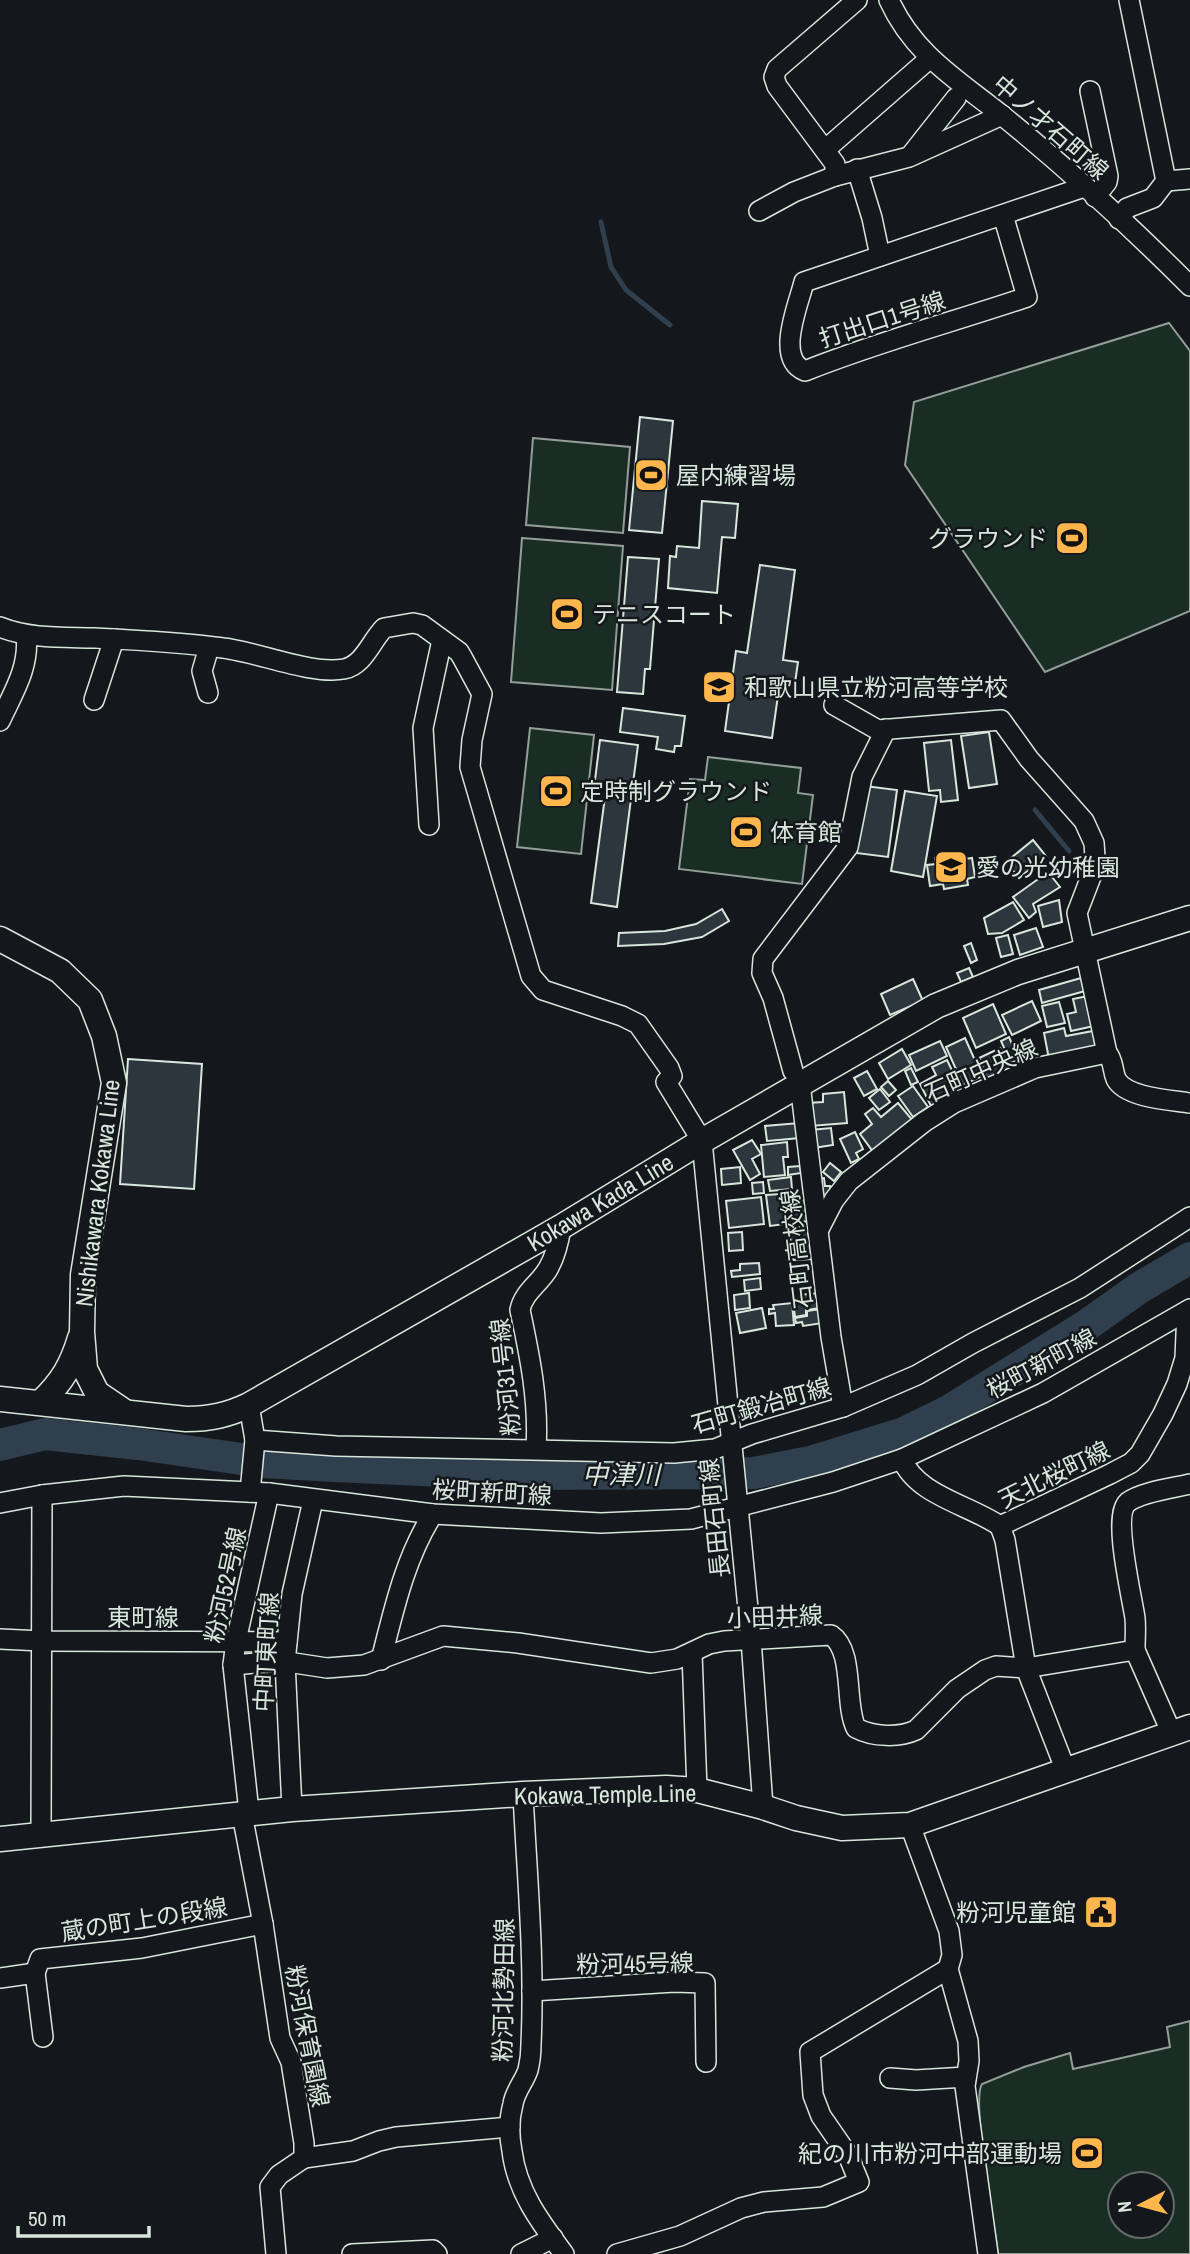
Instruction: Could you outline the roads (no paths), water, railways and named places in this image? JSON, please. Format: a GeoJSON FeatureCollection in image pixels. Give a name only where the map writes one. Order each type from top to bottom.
{"type":"FeatureCollection","features":[{"type":"Feature","properties":{"kind":"main road","name":"Kokawa Kada Line"},"geometry":{"type":"LineString","coordinates":[[0,1399],[207,1419],[225,1416],[249,1405],[561,1227],[702,1141],[797,1078],[936,1006],[1018,972],[1190,918]]}},
{"type":"Feature","properties":{"kind":"main road","name":"Nishikawara Kokawa Line"},"geometry":{"type":"LineString","coordinates":[[0,939],[60,971],[90,1000],[104,1037],[114,1083],[83,1275],[82,1332],[85,1369],[97,1393],[123,1411]]}},
{"type":"Feature","properties":{"kind":"main road","name":"Nishikawara Kokawa Line"},"geometry":{"type":"LineString","coordinates":[[41,1402],[59,1385],[72,1363],[82,1332]]}},
{"type":"Feature","properties":{"kind":"main road","name":"Kokawa Temple Line"},"geometry":{"type":"LineString","coordinates":[[0,1839],[292,1809],[666,1788],[697,1790],[842,1828],[910,1825],[1181,1730]]}},
{"type":"Feature","properties":{"kind":"street"},"geometry":{"type":"LineString","coordinates":[[835,176],[835,164],[826,149],[777,86],[774,77],[777,69],[857,0]]}},
{"type":"Feature","properties":{"kind":"street","name":"中ノ才石町線"},"geometry":{"type":"LineString","coordinates":[[889,0],[911,40],[929,59],[1002,115],[1190,286]]}},
{"type":"Feature","properties":{"kind":"street"},"geometry":{"type":"LineString","coordinates":[[1129,0],[1166,181]]}},
{"type":"Feature","properties":{"kind":"street"},"geometry":{"type":"LineString","coordinates":[[826,149],[929,59]]}},
{"type":"Feature","properties":{"kind":"street"},"geometry":{"type":"LineString","coordinates":[[1089,192],[1107,182],[1108,176],[1090,91]]}},
{"type":"Feature","properties":{"kind":"street"},"geometry":{"type":"LineString","coordinates":[[909,157],[956,98]]}},
{"type":"Feature","properties":{"kind":"street"},"geometry":{"type":"LineString","coordinates":[[759,211],[794,192],[835,176],[909,157],[1002,115]]}},
{"type":"Feature","properties":{"kind":"street"},"geometry":{"type":"LineString","coordinates":[[857,169],[880,256]]}},
{"type":"Feature","properties":{"kind":"street"},"geometry":{"type":"LineString","coordinates":[[1119,219],[1127,208],[1153,198],[1166,181],[1190,179]]}},
{"type":"Feature","properties":{"kind":"street","name":"打出口1号線"},"geometry":{"type":"LineString","coordinates":[[1003,215],[1027,297],[854,352],[805,372],[792,361],[791,337],[804,282],[1003,215],[1089,192]]}},
{"type":"Feature","properties":{"kind":"street"},"geometry":{"type":"LineString","coordinates":[[0,627],[19,635],[209,647],[260,654],[301,665],[335,670],[347,668],[362,657],[384,628],[417,623],[442,640],[458,652],[480,689],[482,700],[472,740],[470,767],[531,976],[543,990],[622,1016],[638,1024],[670,1068],[672,1076],[666,1082],[702,1141]]}},
{"type":"Feature","properties":{"kind":"street"},"geometry":{"type":"LineString","coordinates":[[0,721],[22,672],[28,652],[26,635]]}},
{"type":"Feature","properties":{"kind":"street"},"geometry":{"type":"LineString","coordinates":[[94,700],[114,639]]}},
{"type":"Feature","properties":{"kind":"street"},"geometry":{"type":"LineString","coordinates":[[429,825],[423,729],[442,640]]}},
{"type":"Feature","properties":{"kind":"street"},"geometry":{"type":"LineString","coordinates":[[208,693],[202,671],[209,647]]}},
{"type":"Feature","properties":{"kind":"street"},"geometry":{"type":"LineString","coordinates":[[834,705],[878,730],[1001,720],[1029,759],[1084,821],[1094,843],[1096,857],[1092,874],[1077,913],[1107,1053],[1113,1060],[1117,1081],[1128,1090],[1141,1095],[1190,1103]]}},
{"type":"Feature","properties":{"kind":"street","name":"石町高校線"},"geometry":{"type":"LineString","coordinates":[[843,1407],[831,1338],[797,1078],[773,998],[762,973],[763,959],[770,948],[848,847],[862,777],[886,729]]}},
{"type":"Feature","properties":{"kind":"street","name":"石町中央線"},"geometry":{"type":"LineString","coordinates":[[818,1231],[834,1200],[849,1181],[954,1102],[1035,1068],[1107,1053]]}},
{"type":"Feature","properties":{"kind":"street","name":"長田石町線"},"geometry":{"type":"LineString","coordinates":[[702,1141],[751,1639],[763,1807]]}},
{"type":"Feature","properties":{"kind":"street","name":"石町鍛冶町線"},"geometry":{"type":"LineString","coordinates":[[255,1440],[336,1446],[674,1453],[731,1448],[752,1434],[843,1407],[917,1375],[972,1343],[1080,1288],[1190,1217]]}},
{"type":"Feature","properties":{"kind":"street","name":"粉河31号線"},"geometry":{"type":"LineString","coordinates":[[536,1449],[536,1388],[520,1310],[522,1299],[548,1268],[561,1227]]}},
{"type":"Feature","properties":{"kind":"street","name":"天北桜町線"},"geometry":{"type":"LineString","coordinates":[[1066,1771],[1026,1668],[1000,1526],[1131,1463],[1146,1446],[1187,1359],[1189,1310]]}},
{"type":"Feature","properties":{"kind":"street","name":"桜町新町線"},"geometry":{"type":"LineString","coordinates":[[0,1503],[42,1495],[124,1486],[257,1488],[313,1500],[433,1514],[601,1523],[691,1519],[737,1500],[833,1482],[902,1459],[1043,1393],[1189,1310]]}},
{"type":"Feature","properties":{"kind":"street"},"geometry":{"type":"LineString","coordinates":[[249,1405],[255,1440],[257,1488]]}},
{"type":"Feature","properties":{"kind":"street"},"geometry":{"type":"LineString","coordinates":[[902,1459],[906,1470],[916,1481],[984,1515],[1000,1526]]}},
{"type":"Feature","properties":{"kind":"street"},"geometry":{"type":"LineString","coordinates":[[1112,1473],[1122,1508],[1121,1531],[1135,1621],[1135,1650],[1181,1730]]}},
{"type":"Feature","properties":{"kind":"street"},"geometry":{"type":"LineString","coordinates":[[1122,1508],[1139,1497],[1190,1484]]}},
{"type":"Feature","properties":{"kind":"street","name":"粉河52号線"},"geometry":{"type":"LineString","coordinates":[[246,1813],[233,1665],[257,1488]]}},
{"type":"Feature","properties":{"kind":"street"},"geometry":{"type":"LineString","coordinates":[[41,1835],[42,1495]]}},
{"type":"Feature","properties":{"kind":"street","name":"中町東町線"},"geometry":{"type":"LineString","coordinates":[[292,1809],[283,1662],[294,1584],[313,1500]]}},
{"type":"Feature","properties":{"kind":"street"},"geometry":{"type":"LineString","coordinates":[[381,1660],[409,1558],[433,1514]]}},
{"type":"Feature","properties":{"kind":"street","name":"小田井線"},"geometry":{"type":"LineString","coordinates":[[233,1665],[283,1662],[345,1668],[381,1660],[443,1636],[517,1643],[652,1663],[677,1659],[709,1644],[831,1635],[837,1639],[844,1657],[856,1728],[891,1735],[908,1734],[916,1730],[957,1689],[985,1670],[996,1666],[1026,1668],[1135,1650]]}},
{"type":"Feature","properties":{"kind":"street","name":"東町線"},"geometry":{"type":"LineString","coordinates":[[0,1639],[287,1642]]}},
{"type":"Feature","properties":{"kind":"street"},"geometry":{"type":"LineString","coordinates":[[692,1653],[697,1790]]}},
{"type":"Feature","properties":{"kind":"street","name":"粉河北勢田線"},"geometry":{"type":"LineString","coordinates":[[523,1794],[533,1991],[531,2046],[528,2069],[513,2102],[510,2127],[518,2180],[538,2220],[559,2246]]}},
{"type":"Feature","properties":{"kind":"street","name":"粉河保育園線"},"geometry":{"type":"LineString","coordinates":[[246,1813],[280,2039],[291,2062],[304,2158]]}},
{"type":"Feature","properties":{"kind":"street"},"geometry":{"type":"LineString","coordinates":[[910,1825],[948,1931],[952,1955],[948,1969],[968,2041],[965,2086],[988,2254]]}},
{"type":"Feature","properties":{"kind":"street","name":"蔵の町上の段線"},"geometry":{"type":"LineString","coordinates":[[0,1978],[35,1973],[40,1959],[142,1948],[263,1924]]}},
{"type":"Feature","properties":{"kind":"street"},"geometry":{"type":"LineString","coordinates":[[617,2254],[680,2236],[741,2208],[764,2202],[823,2197],[859,2182],[848,2155],[821,2116],[813,2095],[810,2052],[948,1969]]}},
{"type":"Feature","properties":{"kind":"street"},"geometry":{"type":"LineString","coordinates":[[35,1973],[43,2037]]}},
{"type":"Feature","properties":{"kind":"street","name":"粉河45号線"},"geometry":{"type":"LineString","coordinates":[[533,1991],[674,1982],[705,1983],[706,2062]]}},
{"type":"Feature","properties":{"kind":"street"},"geometry":{"type":"LineString","coordinates":[[890,2078],[916,2080],[967,2077]]}},
{"type":"Feature","properties":{"kind":"street"},"geometry":{"type":"LineString","coordinates":[[275,2254],[270,2187],[279,2175],[304,2158],[353,2151],[396,2137],[510,2127]]}},
{"type":"Feature","properties":{"kind":"street"},"geometry":{"type":"LineString","coordinates":[[521,2254],[559,2246]]}},
{"type":"Feature","properties":{"kind":"street"},"geometry":{"type":"LineString","coordinates":[[352,2254],[433,2250],[437,2254]]}},
{"type":"Feature","properties":{"kind":"waterway"},"geometry":{"type":"LineString","coordinates":[[601,222],[611,267],[626,290],[670,325]]}},
{"type":"Feature","properties":{"kind":"waterway"},"geometry":{"type":"LineString","coordinates":[[1035,810],[1069,851]]}},
{"type":"Feature","properties":{"kind":"waterway","name":"中津川"},"geometry":{"type":"LineString","coordinates":[[0,1445],[45,1434],[262,1462],[334,1466],[512,1474],[754,1473],[810,1462],[904,1433],[947,1412],[1190,1258]]}},
{"type":"Feature","properties":{"kind":"place","name":"屋内練習場"},"geometry":{"type":"Point","coordinates":[651,475]}},
{"type":"Feature","properties":{"kind":"place","name":"グラウンド"},"geometry":{"type":"Point","coordinates":[1072,538]}},
{"type":"Feature","properties":{"kind":"place","name":"テニスコート"},"geometry":{"type":"Point","coordinates":[567,614]}},
{"type":"Feature","properties":{"kind":"place","name":"和歌山県立粉河高等学校"},"geometry":{"type":"Point","coordinates":[719,687]}},
{"type":"Feature","properties":{"kind":"place","name":"定時制グラウンド"},"geometry":{"type":"Point","coordinates":[556,791]}},
{"type":"Feature","properties":{"kind":"place","name":"体育館"},"geometry":{"type":"Point","coordinates":[746,832]}},
{"type":"Feature","properties":{"kind":"place","name":"愛の光幼稚園"},"geometry":{"type":"Point","coordinates":[951,867]}},
{"type":"Feature","properties":{"kind":"place","name":"粉河児童館"},"geometry":{"type":"Point","coordinates":[1101,1912]}},
{"type":"Feature","properties":{"kind":"place","name":"紀の川市粉河中部運動場"},"geometry":{"type":"Point","coordinates":[1087,2153]}}]}
